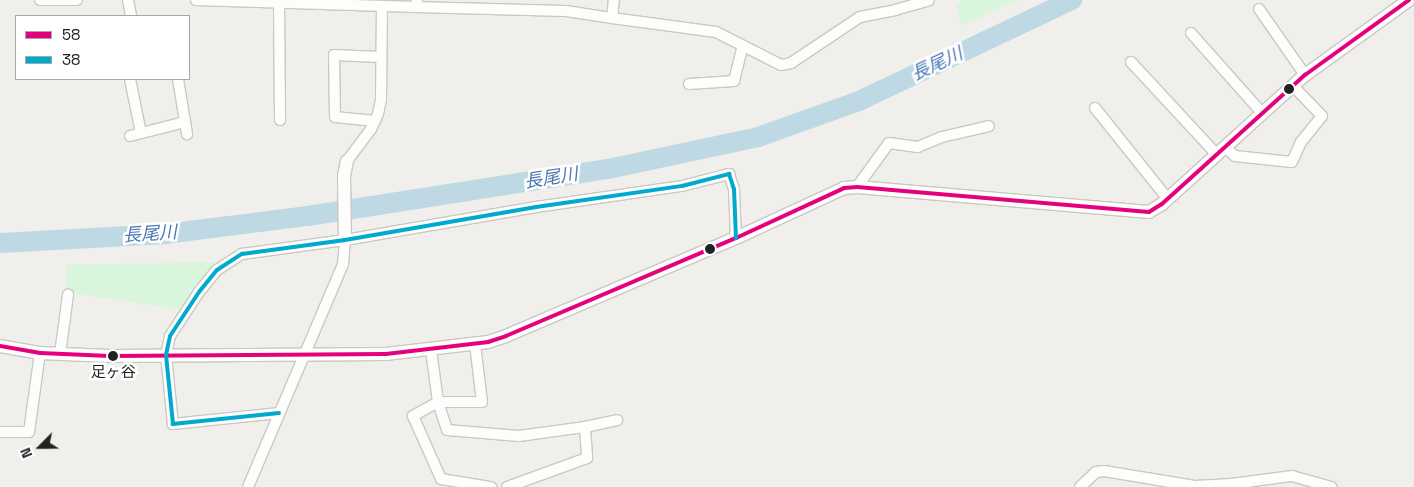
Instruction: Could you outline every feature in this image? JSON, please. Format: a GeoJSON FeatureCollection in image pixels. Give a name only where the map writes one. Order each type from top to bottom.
{"type":"FeatureCollection","features":[{"type":"Feature","properties":{"kind":"street"},"geometry":{"type":"LineString","coordinates":[[40,0],[78,0]]}},
{"type":"Feature","properties":{"kind":"street"},"geometry":{"type":"LineString","coordinates":[[128,0],[131,15]]}},
{"type":"Feature","properties":{"kind":"street"},"geometry":{"type":"LineString","coordinates":[[196,0],[382,7],[417,4],[566,11],[700,28],[716,32],[782,65],[791,63],[860,17],[930,0]]}},
{"type":"Feature","properties":{"kind":"street"},"geometry":{"type":"LineString","coordinates":[[612,18],[614,0]]}},
{"type":"Feature","properties":{"kind":"street"},"geometry":{"type":"LineString","coordinates":[[0,346],[60,354],[166,355],[386,354],[475,344],[506,336],[736,238],[835,192],[857,187],[936,192],[1149,212],[1168,199],[1305,75],[1409,0]]}},
{"type":"Feature","properties":{"kind":"street"},"geometry":{"type":"LineString","coordinates":[[279,3],[280,120]]}},
{"type":"Feature","properties":{"kind":"street"},"geometry":{"type":"LineString","coordinates":[[248,487],[343,264],[345,240],[344,176],[346,161],[375,121],[380,100],[382,7]]}},
{"type":"Feature","properties":{"kind":"street"},"geometry":{"type":"LineString","coordinates":[[1259,9],[1305,75]]}},
{"type":"Feature","properties":{"kind":"street"},"geometry":{"type":"LineString","coordinates":[[1191,33],[1263,114]]}},
{"type":"Feature","properties":{"kind":"street"},"geometry":{"type":"LineString","coordinates":[[689,84],[734,81],[743,46]]}},
{"type":"Feature","properties":{"kind":"street"},"geometry":{"type":"LineString","coordinates":[[375,121],[335,117],[334,55],[381,57]]}},
{"type":"Feature","properties":{"kind":"street"},"geometry":{"type":"LineString","coordinates":[[1131,62],[1221,151],[1235,156],[1292,162],[1301,142],[1322,116],[1294,86]]}},
{"type":"Feature","properties":{"kind":"street"},"geometry":{"type":"LineString","coordinates":[[130,80],[141,133]]}},
{"type":"Feature","properties":{"kind":"street"},"geometry":{"type":"LineString","coordinates":[[178,80],[187,134]]}},
{"type":"Feature","properties":{"kind":"street"},"geometry":{"type":"LineString","coordinates":[[1094,108],[1168,199]]}},
{"type":"Feature","properties":{"kind":"street"},"geometry":{"type":"LineString","coordinates":[[130,136],[185,122]]}},
{"type":"Feature","properties":{"kind":"street"},"geometry":{"type":"LineString","coordinates":[[857,187],[889,143],[918,147],[942,136],[989,126]]}},
{"type":"Feature","properties":{"kind":"street"},"geometry":{"type":"LineString","coordinates":[[279,413],[173,424],[166,355],[170,336],[217,270],[242,254],[345,240],[536,207],[682,186],[729,174],[734,189],[736,238]]}},
{"type":"Feature","properties":{"kind":"street"},"geometry":{"type":"LineString","coordinates":[[60,354],[68,295]]}},
{"type":"Feature","properties":{"kind":"street"},"geometry":{"type":"LineString","coordinates":[[475,344],[482,402],[438,402],[413,416],[440,479],[491,487]]}},
{"type":"Feature","properties":{"kind":"street"},"geometry":{"type":"LineString","coordinates":[[431,350],[438,402],[447,430],[519,436],[617,420]]}},
{"type":"Feature","properties":{"kind":"street"},"geometry":{"type":"LineString","coordinates":[[0,432],[29,432],[40,352]]}},
{"type":"Feature","properties":{"kind":"street"},"geometry":{"type":"LineString","coordinates":[[507,487],[587,458],[585,426]]}},
{"type":"Feature","properties":{"kind":"street"},"geometry":{"type":"LineString","coordinates":[[1080,487],[1096,472],[1104,471],[1195,486],[1230,484],[1292,476],[1331,487]]}},
{"type":"Feature","properties":{"kind":"green space"},"geometry":{"type":"Polygon","coordinates":[[[963,0],[1018,0],[962,25],[956,7],[963,0]]]}},
{"type":"Feature","properties":{"kind":"green space"},"geometry":{"type":"Polygon","coordinates":[[[221,262],[182,310],[66,292],[67,265],[221,262]]]}},
{"type":"Feature","properties":{"kind":"waterway","name":"長尾川"},"geometry":{"type":"LineString","coordinates":[[0,243],[165,234],[308,216],[608,169],[758,137],[859,101],[1072,0]]}},
{"type":"Feature","properties":{"kind":"transit line","name":"58"},"geometry":{"type":"LineString","coordinates":[[0,346],[40,353],[110,356],[386,354],[488,342],[736,238],[844,188],[857,187],[1149,212],[1162,204],[1305,75],[1409,0]]}},
{"type":"Feature","properties":{"kind":"transit line","name":"38"},"geometry":{"type":"LineString","coordinates":[[279,413],[173,424],[166,355],[170,336],[199,292],[217,270],[242,254],[345,240],[536,207],[682,186],[729,174],[734,189],[736,238]]}},
{"type":"Feature","properties":{"kind":"place","name":"足ヶ谷"},"geometry":{"type":"Point","coordinates":[113,356]}}]}
